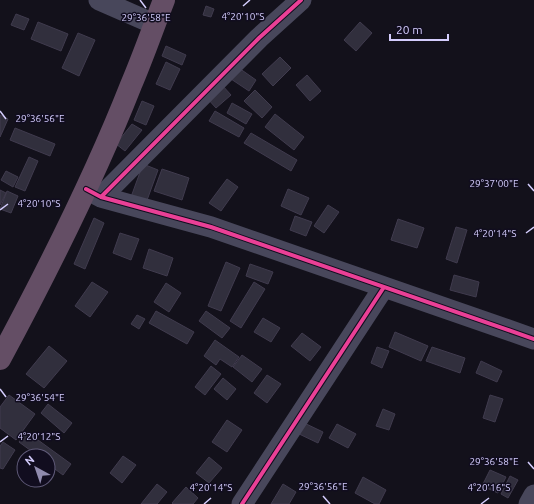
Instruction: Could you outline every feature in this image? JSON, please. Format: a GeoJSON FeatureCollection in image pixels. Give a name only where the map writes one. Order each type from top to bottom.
{"type":"FeatureCollection","features":[{"type":"Feature","properties":{"kind":"highway"},"geometry":{"type":"LineString","coordinates":[[0,359],[55,256],[94,193],[131,86],[164,0]]}},
{"type":"Feature","properties":{"kind":"street"},"geometry":{"type":"LineString","coordinates":[[99,0],[154,24]]}},
{"type":"Feature","properties":{"kind":"street"},"geometry":{"type":"LineString","coordinates":[[94,193],[301,0]]}},
{"type":"Feature","properties":{"kind":"street"},"geometry":{"type":"LineString","coordinates":[[94,193],[211,227],[534,339]]}},
{"type":"Feature","properties":{"kind":"street"},"geometry":{"type":"LineString","coordinates":[[242,504],[384,287]]}},
{"type":"Feature","properties":{"kind":"street"},"geometry":{"type":"LineString","coordinates":[[529,504],[534,495]]}},
{"type":"Feature","properties":{"kind":"building"},"geometry":{"type":"Polygon","coordinates":[[[206,6],[214,9],[211,17],[203,15],[206,6]]]}},
{"type":"Feature","properties":{"kind":"building"},"geometry":{"type":"Polygon","coordinates":[[[16,14],[29,19],[24,30],[11,25],[16,14]]]}},
{"type":"Feature","properties":{"kind":"building"},"geometry":{"type":"Polygon","coordinates":[[[38,22],[68,34],[61,51],[31,39],[38,22]]]}},
{"type":"Feature","properties":{"kind":"building"},"geometry":{"type":"Polygon","coordinates":[[[360,22],[372,33],[356,51],[344,40],[360,22]]]}},
{"type":"Feature","properties":{"kind":"building"},"geometry":{"type":"Polygon","coordinates":[[[78,33],[95,40],[79,76],[62,68],[78,33]]]}},
{"type":"Feature","properties":{"kind":"building"},"geometry":{"type":"Polygon","coordinates":[[[166,46],[186,55],[182,65],[162,56],[166,46]]]}},
{"type":"Feature","properties":{"kind":"building"},"geometry":{"type":"Polygon","coordinates":[[[280,57],[291,68],[273,86],[262,74],[280,57]]]}},
{"type":"Feature","properties":{"kind":"building"},"geometry":{"type":"Polygon","coordinates":[[[166,62],[180,69],[170,90],[156,84],[166,62]]]}},
{"type":"Feature","properties":{"kind":"building"},"geometry":{"type":"Polygon","coordinates":[[[236,66],[256,80],[249,91],[228,77],[236,66]]]}},
{"type":"Feature","properties":{"kind":"building"},"geometry":{"type":"Polygon","coordinates":[[[307,75],[321,91],[310,101],[296,85],[307,75]]]}},
{"type":"Feature","properties":{"kind":"building"},"geometry":{"type":"Polygon","coordinates":[[[222,85],[231,95],[216,108],[207,98],[222,85]]]}},
{"type":"Feature","properties":{"kind":"building"},"geometry":{"type":"Polygon","coordinates":[[[255,90],[272,107],[262,118],[244,101],[255,90]]]}},
{"type":"Feature","properties":{"kind":"building"},"geometry":{"type":"Polygon","coordinates":[[[142,101],[154,106],[146,125],[134,120],[142,101]]]}},
{"type":"Feature","properties":{"kind":"building"},"geometry":{"type":"Polygon","coordinates":[[[232,103],[252,114],[246,124],[227,113],[232,103]]]}},
{"type":"Feature","properties":{"kind":"building"},"geometry":{"type":"Polygon","coordinates":[[[215,111],[244,128],[239,137],[209,121],[215,111]]]}},
{"type":"Feature","properties":{"kind":"building"},"geometry":{"type":"Polygon","coordinates":[[[275,114],[304,137],[294,150],[265,127],[275,114]]]}},
{"type":"Feature","properties":{"kind":"building"},"geometry":{"type":"Polygon","coordinates":[[[0,115],[8,119],[0,137],[0,115]]]}},
{"type":"Feature","properties":{"kind":"building"},"geometry":{"type":"Polygon","coordinates":[[[132,124],[142,130],[125,151],[116,144],[132,124]]]}},
{"type":"Feature","properties":{"kind":"building"},"geometry":{"type":"Polygon","coordinates":[[[15,128],[55,144],[50,156],[10,140],[15,128]]]}},
{"type":"Feature","properties":{"kind":"building"},"geometry":{"type":"Polygon","coordinates":[[[251,133],[297,160],[291,171],[244,143],[251,133]]]}},
{"type":"Feature","properties":{"kind":"building"},"geometry":{"type":"Polygon","coordinates":[[[29,157],[38,161],[25,191],[15,187],[29,157]]]}},
{"type":"Feature","properties":{"kind":"building"},"geometry":{"type":"Polygon","coordinates":[[[143,164],[158,170],[146,203],[131,197],[143,164]]]}},
{"type":"Feature","properties":{"kind":"building"},"geometry":{"type":"Polygon","coordinates":[[[162,169],[189,178],[182,200],[154,191],[162,169]]]}},
{"type":"Feature","properties":{"kind":"building"},"geometry":{"type":"Polygon","coordinates":[[[6,171],[18,177],[13,187],[1,180],[6,171]]]}},
{"type":"Feature","properties":{"kind":"building"},"geometry":{"type":"Polygon","coordinates":[[[227,179],[238,187],[221,211],[209,203],[227,179]]]}},
{"type":"Feature","properties":{"kind":"building"},"geometry":{"type":"Polygon","coordinates":[[[288,189],[309,198],[301,215],[281,206],[288,189]]]}},
{"type":"Feature","properties":{"kind":"building"},"geometry":{"type":"Polygon","coordinates":[[[0,190],[6,193],[0,205],[0,190]]]}},
{"type":"Feature","properties":{"kind":"building"},"geometry":{"type":"Polygon","coordinates":[[[7,191],[18,196],[11,213],[0,209],[7,191]]]}},
{"type":"Feature","properties":{"kind":"building"},"geometry":{"type":"Polygon","coordinates":[[[328,205],[339,212],[324,233],[314,226],[328,205]]]}},
{"type":"Feature","properties":{"kind":"building"},"geometry":{"type":"Polygon","coordinates":[[[295,216],[312,222],[306,236],[290,230],[295,216]]]}},
{"type":"Feature","properties":{"kind":"building"},"geometry":{"type":"Polygon","coordinates":[[[94,218],[104,223],[85,269],[74,264],[94,218]]]}},
{"type":"Feature","properties":{"kind":"building"},"geometry":{"type":"Polygon","coordinates":[[[398,219],[424,228],[417,248],[391,240],[398,219]]]}},
{"type":"Feature","properties":{"kind":"building"},"geometry":{"type":"Polygon","coordinates":[[[456,227],[467,230],[457,263],[446,259],[456,227]]]}},
{"type":"Feature","properties":{"kind":"building"},"geometry":{"type":"Polygon","coordinates":[[[120,233],[139,239],[131,260],[113,253],[120,233]]]}},
{"type":"Feature","properties":{"kind":"building"},"geometry":{"type":"Polygon","coordinates":[[[149,249],[173,258],[167,276],[143,268],[149,249]]]}},
{"type":"Feature","properties":{"kind":"building"},"geometry":{"type":"Polygon","coordinates":[[[226,262],[240,268],[221,311],[208,306],[226,262]]]}},
{"type":"Feature","properties":{"kind":"building"},"geometry":{"type":"Polygon","coordinates":[[[250,264],[273,272],[268,284],[246,276],[250,264]]]}},
{"type":"Feature","properties":{"kind":"building"},"geometry":{"type":"Polygon","coordinates":[[[454,275],[479,282],[476,297],[450,290],[454,275]]]}},
{"type":"Feature","properties":{"kind":"building"},"geometry":{"type":"Polygon","coordinates":[[[92,282],[108,292],[90,317],[75,306],[92,282]]]}},
{"type":"Feature","properties":{"kind":"building"},"geometry":{"type":"Polygon","coordinates":[[[254,282],[265,289],[241,328],[230,321],[254,282]]]}},
{"type":"Feature","properties":{"kind":"building"},"geometry":{"type":"Polygon","coordinates":[[[166,283],[181,293],[169,312],[154,302],[166,283]]]}},
{"type":"Feature","properties":{"kind":"building"},"geometry":{"type":"Polygon","coordinates":[[[156,311],[194,332],[187,344],[149,323],[156,311]]]}},
{"type":"Feature","properties":{"kind":"building"},"geometry":{"type":"Polygon","coordinates":[[[206,311],[230,328],[222,338],[199,321],[206,311]]]}},
{"type":"Feature","properties":{"kind":"building"},"geometry":{"type":"Polygon","coordinates":[[[137,315],[145,319],[139,329],[131,324],[137,315]]]}},
{"type":"Feature","properties":{"kind":"building"},"geometry":{"type":"Polygon","coordinates":[[[263,318],[280,328],[271,342],[254,332],[263,318]]]}},
{"type":"Feature","properties":{"kind":"building"},"geometry":{"type":"Polygon","coordinates":[[[395,332],[428,346],[421,361],[389,347],[395,332]]]}},
{"type":"Feature","properties":{"kind":"building"},"geometry":{"type":"Polygon","coordinates":[[[302,333],[321,347],[310,361],[291,346],[302,333]]]}},
{"type":"Feature","properties":{"kind":"building"},"geometry":{"type":"Polygon","coordinates":[[[215,340],[239,357],[232,367],[220,359],[216,365],[204,356],[215,340]]]}},
{"type":"Feature","properties":{"kind":"building"},"geometry":{"type":"Polygon","coordinates":[[[49,346],[67,361],[44,388],[26,374],[49,346]]]}},
{"type":"Feature","properties":{"kind":"building"},"geometry":{"type":"Polygon","coordinates":[[[377,347],[389,351],[382,368],[371,363],[377,347]]]}},
{"type":"Feature","properties":{"kind":"building"},"geometry":{"type":"Polygon","coordinates":[[[432,347],[465,358],[460,373],[426,361],[432,347]]]}},
{"type":"Feature","properties":{"kind":"building"},"geometry":{"type":"Polygon","coordinates":[[[242,355],[262,369],[252,382],[233,367],[242,355]]]}},
{"type":"Feature","properties":{"kind":"building"},"geometry":{"type":"Polygon","coordinates":[[[481,361],[502,371],[497,382],[476,373],[481,361]]]}},
{"type":"Feature","properties":{"kind":"building"},"geometry":{"type":"Polygon","coordinates":[[[211,366],[221,374],[205,395],[195,387],[211,366]]]}},
{"type":"Feature","properties":{"kind":"building"},"geometry":{"type":"Polygon","coordinates":[[[267,375],[281,384],[267,403],[254,393],[267,375]]]}},
{"type":"Feature","properties":{"kind":"building"},"geometry":{"type":"Polygon","coordinates":[[[223,378],[236,389],[227,400],[214,389],[223,378]]]}},
{"type":"Feature","properties":{"kind":"building"},"geometry":{"type":"Polygon","coordinates":[[[9,395],[35,414],[16,440],[0,428],[0,407],[9,395]]]}},
{"type":"Feature","properties":{"kind":"building"},"geometry":{"type":"Polygon","coordinates":[[[490,395],[503,399],[495,422],[483,418],[490,395]]]}},
{"type":"Feature","properties":{"kind":"building"},"geometry":{"type":"Polygon","coordinates":[[[48,404],[72,423],[64,433],[41,413],[48,404]]]}},
{"type":"Feature","properties":{"kind":"building"},"geometry":{"type":"Polygon","coordinates":[[[383,409],[395,414],[389,430],[376,426],[383,409]]]}},
{"type":"Feature","properties":{"kind":"building"},"geometry":{"type":"Polygon","coordinates":[[[227,420],[242,430],[227,452],[212,442],[227,420]]]}},
{"type":"Feature","properties":{"kind":"building"},"geometry":{"type":"Polygon","coordinates":[[[300,421],[323,432],[318,443],[295,432],[300,421]]]}},
{"type":"Feature","properties":{"kind":"building"},"geometry":{"type":"Polygon","coordinates":[[[337,424],[356,434],[348,448],[329,438],[337,424]]]}},
{"type":"Feature","properties":{"kind":"building"},"geometry":{"type":"Polygon","coordinates":[[[27,432],[49,448],[27,448],[19,442],[27,432]]]}},
{"type":"Feature","properties":{"kind":"building"},"geometry":{"type":"Polygon","coordinates":[[[3,442],[15,450],[3,469],[0,468],[0,446],[3,442]]]}},
{"type":"Feature","properties":{"kind":"building"},"geometry":{"type":"Polygon","coordinates":[[[56,453],[71,464],[63,475],[56,470],[56,453]]]}},
{"type":"Feature","properties":{"kind":"building"},"geometry":{"type":"Polygon","coordinates":[[[123,456],[136,465],[122,483],[110,473],[123,456]]]}},
{"type":"Feature","properties":{"kind":"building"},"geometry":{"type":"Polygon","coordinates":[[[209,457],[222,468],[209,483],[196,473],[209,457]]]}},
{"type":"Feature","properties":{"kind":"building"},"geometry":{"type":"Polygon","coordinates":[[[490,470],[506,477],[498,493],[482,486],[490,470]]]}},
{"type":"Feature","properties":{"kind":"building"},"geometry":{"type":"Polygon","coordinates":[[[510,476],[518,480],[508,498],[501,494],[510,476]]]}},
{"type":"Feature","properties":{"kind":"building"},"geometry":{"type":"Polygon","coordinates":[[[363,477],[386,490],[379,504],[375,504],[355,493],[363,477]]]}},
{"type":"Feature","properties":{"kind":"building"},"geometry":{"type":"Polygon","coordinates":[[[157,484],[167,492],[157,504],[141,504],[157,484]]]}},
{"type":"Feature","properties":{"kind":"building"},"geometry":{"type":"Polygon","coordinates":[[[283,484],[296,492],[289,504],[271,504],[283,484]]]}},
{"type":"Feature","properties":{"kind":"building"},"geometry":{"type":"Polygon","coordinates":[[[186,487],[198,498],[193,504],[173,504],[172,503],[186,487]]]}},
{"type":"Feature","properties":{"kind":"cycle path"},"geometry":{"type":"LineString","coordinates":[[101,197],[259,38],[301,0]]}},
{"type":"Feature","properties":{"kind":"cycle path"},"geometry":{"type":"LineString","coordinates":[[86,189],[101,197],[211,227],[534,339]]}},
{"type":"Feature","properties":{"kind":"cycle path"},"geometry":{"type":"LineString","coordinates":[[242,504],[384,287]]}}]}
